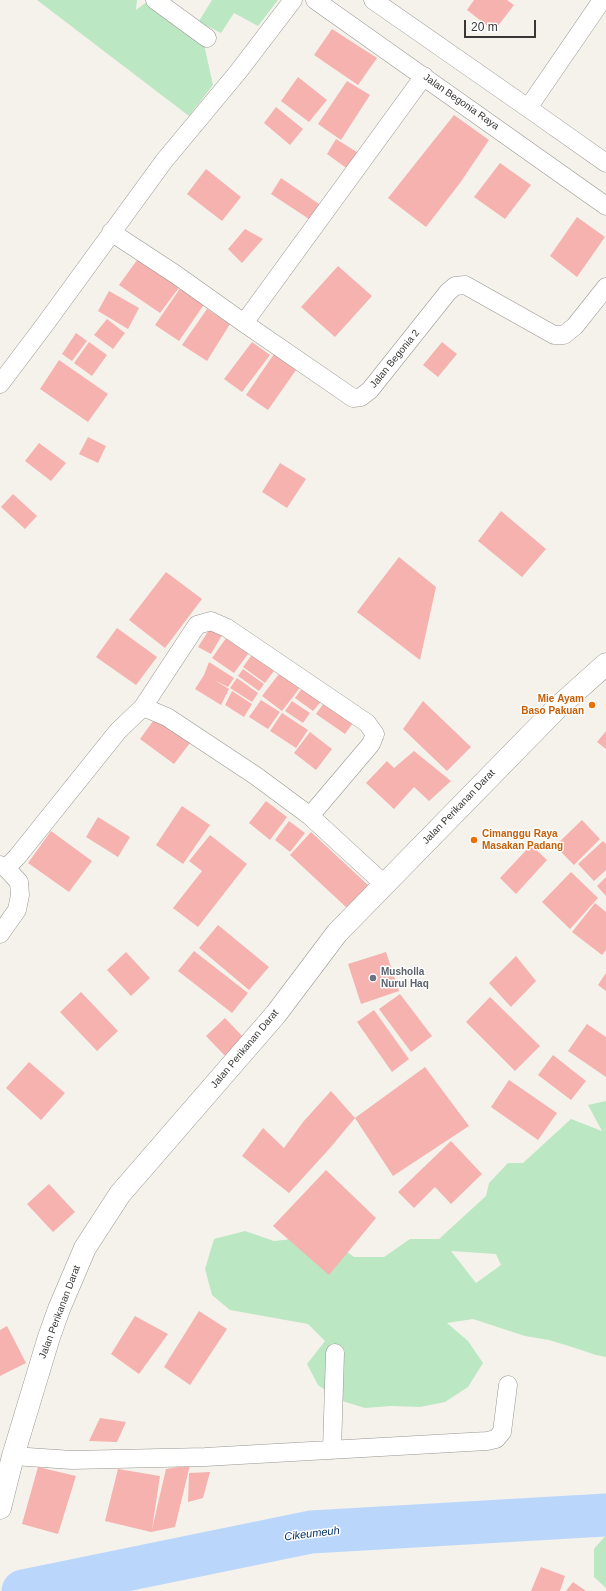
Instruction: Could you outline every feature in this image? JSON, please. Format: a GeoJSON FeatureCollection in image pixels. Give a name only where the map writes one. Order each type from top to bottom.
{"type":"FeatureCollection","features":[{"type":"Feature","properties":{"kind":"street"},"geometry":{"type":"LineString","coordinates":[[155,0],[207,38]]}},
{"type":"Feature","properties":{"kind":"street"},"geometry":{"type":"LineString","coordinates":[[0,384],[164,161],[238,72],[293,0]]}},
{"type":"Feature","properties":{"kind":"street","name":"Jalan Begonia Raya"},"geometry":{"type":"LineString","coordinates":[[315,0],[606,206]]}},
{"type":"Feature","properties":{"kind":"street"},"geometry":{"type":"LineString","coordinates":[[373,0],[606,163]]}},
{"type":"Feature","properties":{"kind":"street"},"geometry":{"type":"LineString","coordinates":[[528,108],[601,4]]}},
{"type":"Feature","properties":{"kind":"street"},"geometry":{"type":"LineString","coordinates":[[244,323],[424,76]]}},
{"type":"Feature","properties":{"kind":"street","name":"Jalan Begonia 2"},"geometry":{"type":"LineString","coordinates":[[111,232],[175,274],[353,398],[361,398],[370,390],[448,292],[455,286],[465,285],[554,335],[564,335],[575,326],[606,287]]}},
{"type":"Feature","properties":{"kind":"street"},"geometry":{"type":"LineString","coordinates":[[0,934],[17,910],[20,894],[19,882],[3,867],[18,857],[118,731],[143,707],[197,625],[211,621],[227,628],[367,723],[375,734],[371,744],[310,816]]}},
{"type":"Feature","properties":{"kind":"street","name":"Jalan Perikanan Darat"},"geometry":{"type":"LineString","coordinates":[[0,1508],[13,1456],[49,1337],[85,1248],[120,1194],[276,1014],[337,933],[556,709],[606,664]]}},
{"type":"Feature","properties":{"kind":"street"},"geometry":{"type":"LineString","coordinates":[[143,707],[167,717],[256,776],[310,816],[384,884]]}},
{"type":"Feature","properties":{"kind":"street"},"geometry":{"type":"LineString","coordinates":[[332,1450],[335,1353]]}},
{"type":"Feature","properties":{"kind":"street"},"geometry":{"type":"LineString","coordinates":[[13,1456],[72,1460],[205,1457],[487,1441],[496,1439],[502,1432],[508,1385]]}},
{"type":"Feature","properties":{"kind":"green space"},"geometry":{"type":"Polygon","coordinates":[[[37,0],[137,0],[136,10],[149,0],[199,21],[212,0],[278,0],[258,26],[234,13],[221,33],[199,22],[213,85],[189,116],[37,0]]]}},
{"type":"Feature","properties":{"kind":"green space"},"geometry":{"type":"Polygon","coordinates":[[[606,1101],[606,1357],[549,1340],[525,1336],[473,1319],[447,1323],[468,1341],[483,1363],[468,1387],[445,1402],[420,1407],[391,1406],[365,1408],[339,1400],[318,1385],[307,1364],[325,1341],[308,1324],[230,1310],[212,1295],[205,1269],[214,1239],[245,1231],[274,1241],[302,1238],[332,1241],[354,1257],[384,1257],[410,1239],[439,1239],[486,1196],[489,1183],[508,1163],[523,1163],[571,1119],[602,1131],[588,1105],[606,1101]],[[451,1251],[476,1283],[501,1265],[496,1254],[451,1251]]]}},
{"type":"Feature","properties":{"kind":"green space"},"geometry":{"type":"Polygon","coordinates":[[[606,1535],[606,1588],[594,1577],[594,1549],[606,1535]]]}},
{"type":"Feature","properties":{"kind":"building"},"geometry":{"type":"Polygon","coordinates":[[[474,0],[507,0],[514,5],[494,31],[467,10],[474,0]]]}},
{"type":"Feature","properties":{"kind":"building"},"geometry":{"type":"Polygon","coordinates":[[[332,29],[377,58],[358,85],[314,55],[332,29]]]}},
{"type":"Feature","properties":{"kind":"building"},"geometry":{"type":"Polygon","coordinates":[[[298,77],[327,100],[309,122],[281,101],[298,77]]]}},
{"type":"Feature","properties":{"kind":"building"},"geometry":{"type":"Polygon","coordinates":[[[347,81],[370,95],[341,140],[318,124],[347,81]]]}},
{"type":"Feature","properties":{"kind":"building"},"geometry":{"type":"Polygon","coordinates":[[[276,107],[303,129],[290,145],[264,123],[276,107]]]}},
{"type":"Feature","properties":{"kind":"building"},"geometry":{"type":"Polygon","coordinates":[[[454,115],[489,140],[460,183],[426,227],[388,198],[454,115]]]}},
{"type":"Feature","properties":{"kind":"building"},"geometry":{"type":"Polygon","coordinates":[[[336,139],[360,154],[349,170],[327,154],[336,139]]]}},
{"type":"Feature","properties":{"kind":"building"},"geometry":{"type":"Polygon","coordinates":[[[500,163],[531,185],[505,219],[474,197],[500,163]]]}},
{"type":"Feature","properties":{"kind":"building"},"geometry":{"type":"Polygon","coordinates":[[[206,169],[241,197],[222,221],[187,194],[206,169]]]}},
{"type":"Feature","properties":{"kind":"building"},"geometry":{"type":"Polygon","coordinates":[[[281,178],[322,206],[312,221],[271,194],[281,178]]]}},
{"type":"Feature","properties":{"kind":"building"},"geometry":{"type":"Polygon","coordinates":[[[577,217],[605,237],[577,277],[550,256],[577,217]]]}},
{"type":"Feature","properties":{"kind":"building"},"geometry":{"type":"Polygon","coordinates":[[[245,229],[263,239],[242,263],[228,249],[245,229]]]}},
{"type":"Feature","properties":{"kind":"building"},"geometry":{"type":"Polygon","coordinates":[[[140,256],[181,285],[160,313],[119,285],[140,256]]]}},
{"type":"Feature","properties":{"kind":"building"},"geometry":{"type":"Polygon","coordinates":[[[338,266],[372,296],[335,337],[301,307],[338,266]]]}},
{"type":"Feature","properties":{"kind":"building"},"geometry":{"type":"Polygon","coordinates":[[[181,287],[205,303],[179,341],[155,325],[181,287]]]}},
{"type":"Feature","properties":{"kind":"building"},"geometry":{"type":"Polygon","coordinates":[[[109,291],[139,308],[128,329],[98,311],[109,291]]]}},
{"type":"Feature","properties":{"kind":"building"},"geometry":{"type":"Polygon","coordinates":[[[207,309],[230,324],[207,361],[182,345],[207,309]]]}},
{"type":"Feature","properties":{"kind":"building"},"geometry":{"type":"Polygon","coordinates":[[[107,319],[125,333],[113,349],[94,335],[107,319]]]}},
{"type":"Feature","properties":{"kind":"building"},"geometry":{"type":"Polygon","coordinates":[[[76,333],[87,341],[72,361],[62,354],[76,333]]]}},
{"type":"Feature","properties":{"kind":"building"},"geometry":{"type":"Polygon","coordinates":[[[89,342],[107,355],[92,376],[74,363],[89,342]]]}},
{"type":"Feature","properties":{"kind":"building"},"geometry":{"type":"Polygon","coordinates":[[[252,342],[270,355],[242,392],[224,379],[252,342]]]}},
{"type":"Feature","properties":{"kind":"building"},"geometry":{"type":"Polygon","coordinates":[[[442,342],[457,354],[438,377],[423,365],[442,342]]]}},
{"type":"Feature","properties":{"kind":"building"},"geometry":{"type":"Polygon","coordinates":[[[274,354],[296,370],[268,410],[246,395],[274,354]]]}},
{"type":"Feature","properties":{"kind":"building"},"geometry":{"type":"Polygon","coordinates":[[[59,360],[108,394],[88,422],[40,389],[59,360]]]}},
{"type":"Feature","properties":{"kind":"building"},"geometry":{"type":"Polygon","coordinates":[[[88,437],[106,446],[98,463],[79,454],[88,437]]]}},
{"type":"Feature","properties":{"kind":"building"},"geometry":{"type":"Polygon","coordinates":[[[39,443],[66,463],[51,481],[25,461],[39,443]]]}},
{"type":"Feature","properties":{"kind":"building"},"geometry":{"type":"Polygon","coordinates":[[[280,463],[306,479],[287,508],[262,492],[280,463]]]}},
{"type":"Feature","properties":{"kind":"building"},"geometry":{"type":"Polygon","coordinates":[[[13,494],[37,516],[25,529],[1,507],[13,494]]]}},
{"type":"Feature","properties":{"kind":"building"},"geometry":{"type":"Polygon","coordinates":[[[501,511],[546,549],[522,577],[478,541],[501,511]]]}},
{"type":"Feature","properties":{"kind":"building"},"geometry":{"type":"Polygon","coordinates":[[[399,557],[436,587],[420,660],[357,612],[399,557]]]}},
{"type":"Feature","properties":{"kind":"building"},"geometry":{"type":"Polygon","coordinates":[[[166,572],[202,599],[165,648],[129,620],[166,572]]]}},
{"type":"Feature","properties":{"kind":"building"},"geometry":{"type":"Polygon","coordinates":[[[211,627],[225,630],[211,654],[198,647],[211,627]]]}},
{"type":"Feature","properties":{"kind":"building"},"geometry":{"type":"Polygon","coordinates":[[[117,628],[157,657],[136,685],[96,657],[117,628]]]}},
{"type":"Feature","properties":{"kind":"building"},"geometry":{"type":"Polygon","coordinates":[[[229,634],[251,650],[234,673],[212,658],[229,634]]]}},
{"type":"Feature","properties":{"kind":"building"},"geometry":{"type":"Polygon","coordinates":[[[254,652],[276,668],[265,683],[243,667],[254,652]]]}},
{"type":"Feature","properties":{"kind":"building"},"geometry":{"type":"Polygon","coordinates":[[[209,662],[234,678],[228,687],[214,680],[229,689],[221,705],[195,689],[204,675],[209,662]]]}},
{"type":"Feature","properties":{"kind":"building"},"geometry":{"type":"Polygon","coordinates":[[[243,669],[264,684],[259,691],[238,676],[243,669]]]}},
{"type":"Feature","properties":{"kind":"building"},"geometry":{"type":"Polygon","coordinates":[[[282,670],[302,685],[282,711],[262,696],[282,670]]]}},
{"type":"Feature","properties":{"kind":"building"},"geometry":{"type":"Polygon","coordinates":[[[237,678],[258,693],[252,702],[230,688],[237,678]]]}},
{"type":"Feature","properties":{"kind":"building"},"geometry":{"type":"Polygon","coordinates":[[[305,684],[324,698],[313,711],[295,698],[305,684]]]}},
{"type":"Feature","properties":{"kind":"building"},"geometry":{"type":"Polygon","coordinates":[[[232,691],[252,704],[244,717],[225,705],[232,691]]]}},
{"type":"Feature","properties":{"kind":"building"},"geometry":{"type":"Polygon","coordinates":[[[261,700],[280,712],[268,729],[249,717],[261,700]]]}},
{"type":"Feature","properties":{"kind":"building"},"geometry":{"type":"Polygon","coordinates":[[[326,700],[355,720],[345,734],[316,714],[326,700]]]}},
{"type":"Feature","properties":{"kind":"building"},"geometry":{"type":"Polygon","coordinates":[[[292,701],[310,713],[303,723],[285,711],[292,701]]]}},
{"type":"Feature","properties":{"kind":"building"},"geometry":{"type":"Polygon","coordinates":[[[423,701],[471,747],[447,771],[403,729],[423,701]]]}},
{"type":"Feature","properties":{"kind":"building"},"geometry":{"type":"Polygon","coordinates":[[[282,713],[308,730],[296,748],[270,731],[282,713]]]}},
{"type":"Feature","properties":{"kind":"building"},"geometry":{"type":"Polygon","coordinates":[[[156,717],[190,743],[174,764],[140,739],[156,717]]]}},
{"type":"Feature","properties":{"kind":"building"},"geometry":{"type":"Polygon","coordinates":[[[606,731],[606,749],[597,742],[606,731]]]}},
{"type":"Feature","properties":{"kind":"building"},"geometry":{"type":"Polygon","coordinates":[[[310,732],[332,749],[316,770],[294,753],[310,732]]]}},
{"type":"Feature","properties":{"kind":"building"},"geometry":{"type":"Polygon","coordinates":[[[414,751],[451,781],[429,801],[414,787],[394,809],[366,783],[387,761],[394,768],[414,751]]]}},
{"type":"Feature","properties":{"kind":"building"},"geometry":{"type":"Polygon","coordinates":[[[266,801],[287,817],[270,840],[249,823],[266,801]]]}},
{"type":"Feature","properties":{"kind":"building"},"geometry":{"type":"Polygon","coordinates":[[[182,806],[210,825],[183,864],[156,845],[182,806]]]}},
{"type":"Feature","properties":{"kind":"building"},"geometry":{"type":"Polygon","coordinates":[[[98,817],[130,837],[118,857],[86,837],[98,817]]]}},
{"type":"Feature","properties":{"kind":"building"},"geometry":{"type":"Polygon","coordinates":[[[582,820],[600,839],[574,865],[555,846],[582,820]]]}},
{"type":"Feature","properties":{"kind":"building"},"geometry":{"type":"Polygon","coordinates":[[[289,821],[305,833],[290,852],[275,840],[289,821]]]}},
{"type":"Feature","properties":{"kind":"building"},"geometry":{"type":"Polygon","coordinates":[[[51,831],[92,861],[69,892],[28,863],[51,831]]]}},
{"type":"Feature","properties":{"kind":"building"},"geometry":{"type":"Polygon","coordinates":[[[311,832],[369,886],[347,908],[290,855],[311,832]]]}},
{"type":"Feature","properties":{"kind":"building"},"geometry":{"type":"Polygon","coordinates":[[[210,835],[247,864],[198,927],[173,908],[202,871],[189,861],[210,835]]]}},
{"type":"Feature","properties":{"kind":"building"},"geometry":{"type":"Polygon","coordinates":[[[603,841],[606,844],[606,870],[594,881],[578,864],[603,841]]]}},
{"type":"Feature","properties":{"kind":"building"},"geometry":{"type":"Polygon","coordinates":[[[531,845],[547,860],[516,894],[500,878],[531,845]]]}},
{"type":"Feature","properties":{"kind":"building"},"geometry":{"type":"Polygon","coordinates":[[[571,872],[598,898],[570,929],[542,902],[571,872]]]}},
{"type":"Feature","properties":{"kind":"building"},"geometry":{"type":"Polygon","coordinates":[[[606,877],[606,896],[597,886],[606,877]]]}},
{"type":"Feature","properties":{"kind":"building"},"geometry":{"type":"Polygon","coordinates":[[[595,903],[606,912],[606,950],[602,955],[572,932],[595,903]]]}},
{"type":"Feature","properties":{"kind":"building"},"geometry":{"type":"Polygon","coordinates":[[[218,925],[269,967],[249,990],[199,948],[218,925]]]}},
{"type":"Feature","properties":{"kind":"building"},"geometry":{"type":"Polygon","coordinates":[[[194,951],[248,993],[232,1013],[178,971],[194,951]]]}},
{"type":"Feature","properties":{"kind":"building"},"geometry":{"type":"Polygon","coordinates":[[[126,952],[150,978],[131,996],[107,970],[126,952]]]}},
{"type":"Feature","properties":{"kind":"building","name":"Musholla Nurul Haq"},"geometry":{"type":"Polygon","coordinates":[[[386,952],[399,991],[361,1004],[348,964],[386,952]]]}},
{"type":"Feature","properties":{"kind":"building"},"geometry":{"type":"Polygon","coordinates":[[[516,956],[536,981],[511,1007],[489,983],[516,956]]]}},
{"type":"Feature","properties":{"kind":"building"},"geometry":{"type":"Polygon","coordinates":[[[606,973],[606,991],[598,985],[606,973]]]}},
{"type":"Feature","properties":{"kind":"building"},"geometry":{"type":"Polygon","coordinates":[[[81,992],[118,1031],[97,1051],[60,1012],[81,992]]]}},
{"type":"Feature","properties":{"kind":"building"},"geometry":{"type":"Polygon","coordinates":[[[400,994],[432,1036],[411,1052],[379,1009],[400,994]]]}},
{"type":"Feature","properties":{"kind":"building"},"geometry":{"type":"Polygon","coordinates":[[[490,997],[540,1046],[515,1071],[466,1022],[490,997]]]}},
{"type":"Feature","properties":{"kind":"building"},"geometry":{"type":"Polygon","coordinates":[[[374,1010],[409,1059],[392,1072],[357,1022],[374,1010]]]}},
{"type":"Feature","properties":{"kind":"building"},"geometry":{"type":"Polygon","coordinates":[[[225,1018],[246,1040],[227,1058],[206,1036],[225,1018]]]}},
{"type":"Feature","properties":{"kind":"building"},"geometry":{"type":"Polygon","coordinates":[[[587,1024],[606,1037],[606,1077],[568,1051],[587,1024]]]}},
{"type":"Feature","properties":{"kind":"building"},"geometry":{"type":"Polygon","coordinates":[[[553,1055],[586,1081],[571,1100],[538,1075],[553,1055]]]}},
{"type":"Feature","properties":{"kind":"building"},"geometry":{"type":"Polygon","coordinates":[[[29,1062],[65,1093],[41,1120],[6,1088],[29,1062]]]}},
{"type":"Feature","properties":{"kind":"building"},"geometry":{"type":"Polygon","coordinates":[[[425,1067],[469,1126],[393,1176],[355,1118],[425,1067]]]}},
{"type":"Feature","properties":{"kind":"building"},"geometry":{"type":"Polygon","coordinates":[[[509,1080],[557,1113],[538,1140],[491,1107],[509,1080]]]}},
{"type":"Feature","properties":{"kind":"building"},"geometry":{"type":"Polygon","coordinates":[[[331,1091],[355,1118],[289,1193],[242,1156],[263,1128],[284,1148],[303,1122],[331,1091]]]}},
{"type":"Feature","properties":{"kind":"building"},"geometry":{"type":"Polygon","coordinates":[[[451,1141],[482,1174],[451,1204],[435,1187],[414,1208],[398,1192],[451,1141]]]}},
{"type":"Feature","properties":{"kind":"building"},"geometry":{"type":"Polygon","coordinates":[[[326,1170],[376,1218],[329,1275],[273,1226],[326,1170]]]}},
{"type":"Feature","properties":{"kind":"building"},"geometry":{"type":"Polygon","coordinates":[[[49,1184],[75,1212],[53,1232],[27,1204],[49,1184]]]}},
{"type":"Feature","properties":{"kind":"building"},"geometry":{"type":"Polygon","coordinates":[[[199,1311],[227,1329],[190,1385],[164,1367],[199,1311]]]}},
{"type":"Feature","properties":{"kind":"building"},"geometry":{"type":"Polygon","coordinates":[[[135,1316],[168,1334],[139,1374],[111,1354],[135,1316]]]}},
{"type":"Feature","properties":{"kind":"building"},"geometry":{"type":"Polygon","coordinates":[[[7,1326],[26,1363],[0,1376],[0,1330],[7,1326]]]}},
{"type":"Feature","properties":{"kind":"building"},"geometry":{"type":"Polygon","coordinates":[[[100,1418],[126,1422],[117,1442],[89,1441],[100,1418]]]}},
{"type":"Feature","properties":{"kind":"building"},"geometry":{"type":"Polygon","coordinates":[[[190,1465],[175,1527],[151,1532],[105,1521],[118,1469],[160,1476],[152,1529],[166,1469],[190,1465]]]}},
{"type":"Feature","properties":{"kind":"building"},"geometry":{"type":"Polygon","coordinates":[[[38,1467],[76,1476],[58,1534],[22,1524],[38,1467]]]}},
{"type":"Feature","properties":{"kind":"building"},"geometry":{"type":"Polygon","coordinates":[[[210,1472],[203,1498],[188,1502],[189,1473],[210,1472]]]}},
{"type":"Feature","properties":{"kind":"building"},"geometry":{"type":"Polygon","coordinates":[[[541,1567],[565,1576],[560,1591],[531,1591],[541,1567]]]}},
{"type":"Feature","properties":{"kind":"building"},"geometry":{"type":"Polygon","coordinates":[[[573,1582],[586,1591],[566,1591],[573,1582]]]}},
{"type":"Feature","properties":{"kind":"waterway","name":"Cikeumeuh"},"geometry":{"type":"LineString","coordinates":[[23,1591],[311,1532],[606,1515]]}},
{"type":"Feature","properties":{"kind":"place","name":"Mie Ayam Baso Pakuan"},"geometry":{"type":"Point","coordinates":[592,705]}},
{"type":"Feature","properties":{"kind":"place","name":"Cimanggu Raya Masakan Padang"},"geometry":{"type":"Point","coordinates":[474,840]}},
{"type":"Feature","properties":{"kind":"place","name":"Musholla Nurul Haq"},"geometry":{"type":"Point","coordinates":[373,978]}}]}
